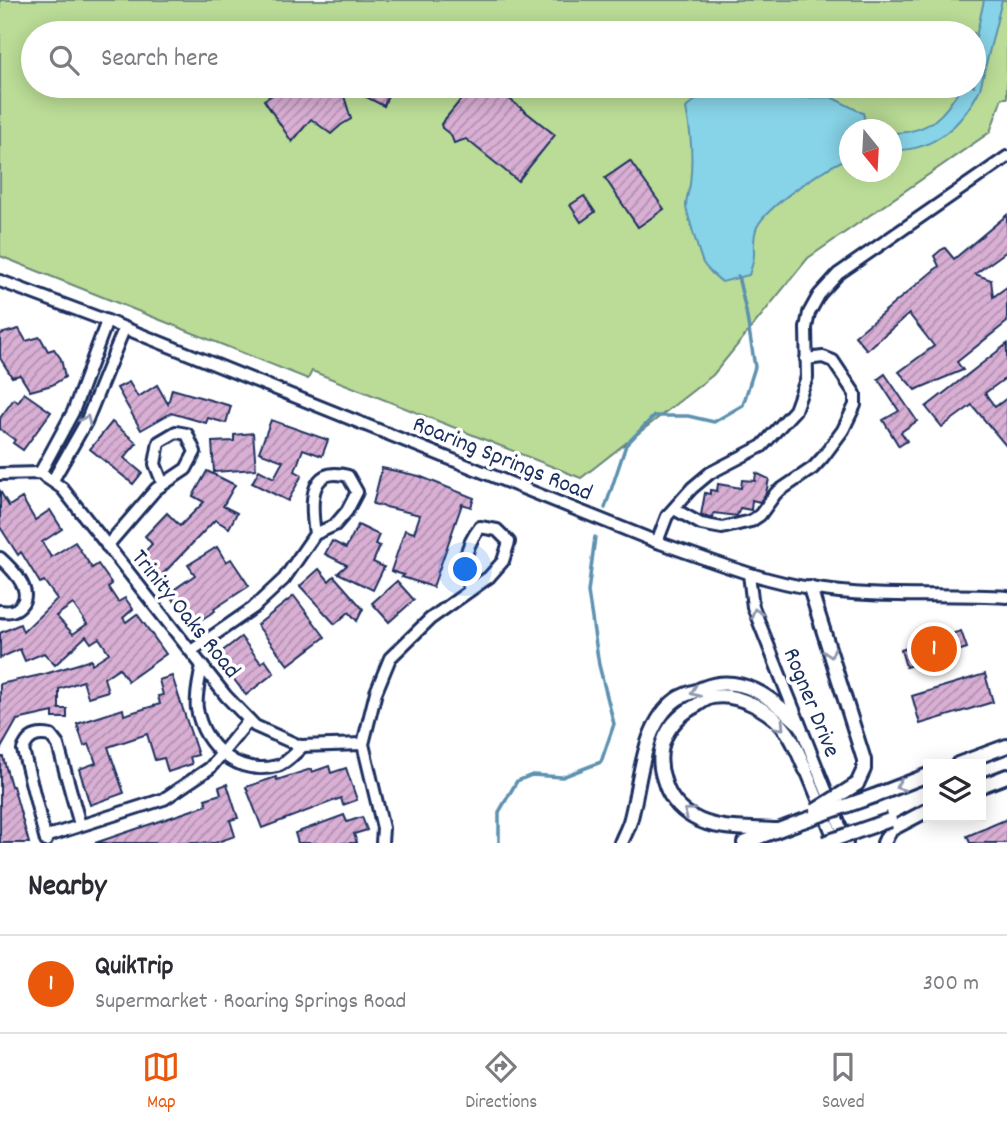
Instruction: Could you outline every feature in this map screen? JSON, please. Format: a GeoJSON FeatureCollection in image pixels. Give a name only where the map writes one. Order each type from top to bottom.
{"type":"FeatureCollection","features":[{"type":"Feature","properties":{"kind":"main road"},"geometry":{"type":"LineString","coordinates":[[794,824],[857,784],[864,769],[864,760],[810,588]]}},
{"type":"Feature","properties":{"kind":"main road"},"geometry":{"type":"LineString","coordinates":[[621,843],[631,820],[640,772],[653,732],[663,713],[678,698],[710,685],[744,684],[775,701],[798,723]]}},
{"type":"Feature","properties":{"kind":"main road"},"geometry":{"type":"LineString","coordinates":[[777,830],[724,827],[694,819],[682,809],[671,797],[660,767],[664,735],[685,711],[712,697],[739,699],[766,712],[787,732],[806,770]]}},
{"type":"Feature","properties":{"kind":"main road"},"geometry":{"type":"LineString","coordinates":[[972,759],[1007,746]]}},
{"type":"Feature","properties":{"kind":"main road"},"geometry":{"type":"LineString","coordinates":[[986,784],[1007,776]]}},
{"type":"Feature","properties":{"kind":"main road"},"geometry":{"type":"LineString","coordinates":[[744,843],[923,777]]}},
{"type":"Feature","properties":{"kind":"main road"},"geometry":{"type":"LineString","coordinates":[[824,843],[923,810]]}},
{"type":"Feature","properties":{"kind":"main road"},"geometry":{"type":"LineString","coordinates":[[884,843],[890,830],[923,811]]}},
{"type":"Feature","properties":{"kind":"street"},"geometry":{"type":"LineString","coordinates":[[657,542],[667,516],[710,472],[762,446],[795,410],[807,377],[806,328],[809,313],[819,295],[838,274],[1007,157]]}},
{"type":"Feature","properties":{"kind":"street","name":"Roaring Springs Road"},"geometry":{"type":"LineString","coordinates":[[0,281],[107,321],[657,542],[749,574],[810,588],[900,596],[1007,597]]}},
{"type":"Feature","properties":{"kind":"street"},"geometry":{"type":"LineString","coordinates":[[40,473],[73,412],[107,321]]}},
{"type":"Feature","properties":{"kind":"street"},"geometry":{"type":"LineString","coordinates":[[53,480],[86,422],[124,329]]}},
{"type":"Feature","properties":{"kind":"street"},"geometry":{"type":"LineString","coordinates":[[674,509],[701,524],[722,528],[751,521],[760,515],[776,493],[813,468],[823,457],[843,430],[855,405],[855,394],[833,361],[822,357],[806,359]]}},
{"type":"Feature","properties":{"kind":"street"},"geometry":{"type":"LineString","coordinates":[[107,546],[156,489],[186,469],[195,452],[187,434],[176,432],[159,442],[155,464],[163,484]]}},
{"type":"Feature","properties":{"kind":"street"},"geometry":{"type":"LineString","coordinates":[[191,651],[253,608],[284,579],[315,534],[335,525],[347,511],[357,492],[348,476],[337,472],[322,478],[313,492],[311,509],[315,534]]}},
{"type":"Feature","properties":{"kind":"street","name":"Trinity Oaks Road"},"geometry":{"type":"LineString","coordinates":[[0,474],[40,473],[53,480],[202,665],[255,726],[303,746],[363,744]]}},
{"type":"Feature","properties":{"kind":"street"},"geometry":{"type":"LineString","coordinates":[[382,843],[381,815],[363,744],[376,692],[390,658],[430,619],[489,577],[503,561],[509,542],[497,530],[480,527],[470,539],[464,577],[470,589]]}},
{"type":"Feature","properties":{"kind":"street"},"geometry":{"type":"LineString","coordinates":[[0,558],[15,573],[25,597],[23,603],[14,610],[0,611]]}},
{"type":"Feature","properties":{"kind":"street","name":"Rogner Drive"},"geometry":{"type":"LineString","coordinates":[[749,574],[753,607],[847,843]]}},
{"type":"Feature","properties":{"kind":"street"},"geometry":{"type":"LineString","coordinates":[[202,665],[197,707],[205,733],[221,754],[250,768],[279,766],[303,746]]}},
{"type":"Feature","properties":{"kind":"street"},"geometry":{"type":"LineString","coordinates":[[80,825],[58,745],[51,736],[34,736],[26,742],[23,750],[46,840],[80,825],[164,799],[210,768],[249,720]]}},
{"type":"Feature","properties":{"kind":"street","name":"Rogner Drive"},"geometry":{"type":"LineString","coordinates":[[806,770],[836,843]]}},
{"type":"Feature","properties":{"kind":"green space"},"geometry":{"type":"Polygon","coordinates":[[[0,0],[1007,0],[1007,98],[1002,98],[990,132],[808,258],[713,375],[581,478],[312,371],[308,379],[0,256],[0,0]]]}},
{"type":"Feature","properties":{"kind":"water"},"geometry":{"type":"Polygon","coordinates":[[[984,0],[1002,0],[986,65],[986,21],[979,21],[984,0]]]}},
{"type":"Feature","properties":{"kind":"water"},"geometry":{"type":"Polygon","coordinates":[[[699,98],[833,98],[863,113],[864,119],[839,119],[839,162],[772,208],[757,227],[754,259],[749,275],[722,282],[703,263],[687,209],[691,155],[686,108],[699,98]]]}},
{"type":"Feature","properties":{"kind":"water"},"geometry":{"type":"Polygon","coordinates":[[[954,98],[975,98],[945,134],[921,146],[902,149],[902,132],[925,126],[942,114],[954,98]]]}},
{"type":"Feature","properties":{"kind":"building"},"geometry":{"type":"Polygon","coordinates":[[[345,98],[351,119],[331,134],[311,119],[292,142],[264,100],[345,98]]]}},
{"type":"Feature","properties":{"kind":"building"},"geometry":{"type":"Polygon","coordinates":[[[369,98],[387,98],[384,106],[369,98]]]}},
{"type":"Feature","properties":{"kind":"building"},"geometry":{"type":"Polygon","coordinates":[[[462,98],[508,98],[555,135],[518,181],[466,139],[454,143],[441,124],[462,98]]]}},
{"type":"Feature","properties":{"kind":"building"},"geometry":{"type":"Polygon","coordinates":[[[630,161],[664,209],[638,227],[605,178],[630,161]]]}},
{"type":"Feature","properties":{"kind":"building"},"geometry":{"type":"Polygon","coordinates":[[[584,196],[595,212],[581,222],[570,205],[584,196]]]}},
{"type":"Feature","properties":{"kind":"building"},"geometry":{"type":"Polygon","coordinates":[[[1007,215],[1007,251],[975,274],[991,280],[993,297],[1007,287],[1007,322],[957,362],[963,370],[915,390],[899,372],[934,346],[909,314],[867,350],[855,336],[939,266],[934,256],[941,250],[945,248],[954,259],[1007,215]]]}},
{"type":"Feature","properties":{"kind":"building"},"geometry":{"type":"Polygon","coordinates":[[[19,329],[26,341],[40,337],[48,351],[54,349],[61,359],[65,377],[52,385],[30,391],[20,375],[12,377],[0,358],[0,334],[19,329]]]}},
{"type":"Feature","properties":{"kind":"building"},"geometry":{"type":"Polygon","coordinates":[[[1007,344],[1007,377],[985,393],[995,407],[1007,398],[1007,447],[972,405],[942,427],[926,407],[1007,344]]]}},
{"type":"Feature","properties":{"kind":"building"},"geometry":{"type":"Polygon","coordinates":[[[885,374],[917,421],[901,432],[907,441],[899,446],[883,420],[899,411],[878,379],[885,374]]]}},
{"type":"Feature","properties":{"kind":"building"},"geometry":{"type":"Polygon","coordinates":[[[129,382],[138,397],[157,385],[168,404],[172,389],[231,406],[226,423],[208,418],[206,423],[171,413],[141,430],[117,388],[129,382]]]}},
{"type":"Feature","properties":{"kind":"building"},"geometry":{"type":"Polygon","coordinates":[[[24,393],[51,412],[23,450],[0,429],[0,418],[14,399],[18,402],[24,393]]]}},
{"type":"Feature","properties":{"kind":"building"},"geometry":{"type":"Polygon","coordinates":[[[271,420],[328,440],[322,456],[303,449],[295,471],[302,475],[288,501],[252,483],[259,470],[274,478],[283,461],[259,452],[271,420]]]}},
{"type":"Feature","properties":{"kind":"building"},"geometry":{"type":"Polygon","coordinates":[[[112,422],[137,443],[124,458],[142,473],[133,484],[90,449],[112,422]]]}},
{"type":"Feature","properties":{"kind":"building"},"geometry":{"type":"Polygon","coordinates":[[[253,433],[256,469],[214,472],[212,442],[234,441],[234,435],[253,433]]]}},
{"type":"Feature","properties":{"kind":"building"},"geometry":{"type":"Polygon","coordinates":[[[382,468],[419,476],[474,498],[471,507],[462,504],[433,587],[391,571],[405,530],[414,533],[420,515],[373,504],[382,468]]]}},
{"type":"Feature","properties":{"kind":"building"},"geometry":{"type":"Polygon","coordinates":[[[207,471],[235,485],[223,506],[237,513],[229,528],[215,520],[160,577],[140,557],[152,544],[145,536],[167,513],[180,526],[204,502],[193,496],[207,471]]]}},
{"type":"Feature","properties":{"kind":"building"},"geometry":{"type":"Polygon","coordinates":[[[756,473],[769,479],[766,493],[760,502],[752,500],[751,510],[740,508],[737,516],[714,513],[713,518],[701,515],[705,493],[710,494],[710,490],[717,491],[718,484],[741,488],[742,480],[755,481],[756,473]]]}},
{"type":"Feature","properties":{"kind":"building"},"geometry":{"type":"Polygon","coordinates":[[[0,491],[9,506],[22,498],[35,520],[50,510],[62,529],[42,542],[51,557],[75,542],[92,568],[98,564],[112,584],[108,587],[118,602],[125,598],[133,609],[123,618],[126,622],[137,614],[166,654],[128,681],[119,668],[104,678],[108,691],[88,697],[83,681],[59,689],[59,709],[67,709],[67,718],[53,718],[53,712],[17,720],[0,750],[0,684],[91,660],[92,664],[109,653],[99,638],[91,643],[86,636],[55,665],[44,653],[25,661],[20,649],[0,658],[0,633],[20,624],[23,632],[57,599],[44,581],[40,583],[21,552],[18,555],[0,527],[0,491]],[[73,604],[56,616],[73,634],[87,624],[73,604]]]}},
{"type":"Feature","properties":{"kind":"building"},"geometry":{"type":"Polygon","coordinates":[[[358,525],[379,535],[375,544],[380,546],[373,562],[384,567],[373,590],[338,573],[347,565],[325,554],[332,541],[346,548],[358,525]]]}},
{"type":"Feature","properties":{"kind":"building"},"geometry":{"type":"Polygon","coordinates":[[[217,547],[226,562],[231,559],[249,586],[191,626],[169,593],[195,575],[188,565],[217,547]]]}},
{"type":"Feature","properties":{"kind":"building"},"geometry":{"type":"Polygon","coordinates":[[[319,569],[329,581],[334,576],[363,609],[357,621],[349,612],[335,624],[300,586],[319,569]]]}},
{"type":"Feature","properties":{"kind":"building"},"geometry":{"type":"Polygon","coordinates":[[[397,581],[414,600],[389,622],[372,603],[397,581]]]}},
{"type":"Feature","properties":{"kind":"building"},"geometry":{"type":"Polygon","coordinates":[[[294,596],[325,637],[288,665],[257,625],[294,596]]]}},
{"type":"Feature","properties":{"kind":"building"},"geometry":{"type":"Polygon","coordinates":[[[961,631],[967,648],[906,667],[901,650],[961,631]]]}},
{"type":"Feature","properties":{"kind":"building"},"geometry":{"type":"Polygon","coordinates":[[[241,637],[261,663],[265,660],[274,673],[246,695],[216,656],[241,637]]]}},
{"type":"Feature","properties":{"kind":"building"},"geometry":{"type":"Polygon","coordinates":[[[985,674],[993,702],[920,724],[912,696],[985,674]]]}},
{"type":"Feature","properties":{"kind":"building"},"geometry":{"type":"Polygon","coordinates":[[[172,676],[198,755],[190,757],[192,764],[168,772],[164,758],[155,760],[147,734],[108,747],[124,793],[90,805],[79,769],[96,763],[89,744],[84,746],[77,724],[123,709],[124,715],[160,704],[158,696],[163,695],[159,680],[172,676]]]}},
{"type":"Feature","properties":{"kind":"building"},"geometry":{"type":"Polygon","coordinates":[[[0,757],[3,757],[13,786],[29,843],[0,843],[0,757]]]}},
{"type":"Feature","properties":{"kind":"building"},"geometry":{"type":"Polygon","coordinates":[[[329,766],[331,773],[346,768],[357,800],[343,805],[341,798],[262,828],[246,787],[276,777],[277,780],[329,766]]]}},
{"type":"Feature","properties":{"kind":"building"},"geometry":{"type":"Polygon","coordinates":[[[227,784],[238,818],[230,820],[235,836],[215,843],[95,843],[207,805],[205,799],[221,794],[219,787],[227,784]]]}},
{"type":"Feature","properties":{"kind":"building"},"geometry":{"type":"Polygon","coordinates":[[[344,815],[347,822],[362,817],[367,830],[354,834],[357,843],[298,843],[295,833],[344,815]]]}},
{"type":"Feature","properties":{"kind":"building"},"geometry":{"type":"Polygon","coordinates":[[[1007,819],[1007,843],[970,843],[967,836],[1007,819]]]}},
{"type":"Feature","properties":{"kind":"waterway"},"geometry":{"type":"LineString","coordinates":[[605,508],[626,445],[654,416],[688,416],[714,422],[743,405],[755,367],[738,276]]}},
{"type":"Feature","properties":{"kind":"waterway"},"geometry":{"type":"LineString","coordinates":[[499,843],[499,812],[517,781],[532,775],[562,777],[601,762],[614,724],[599,665],[588,592],[595,537]]}},
{"type":"Feature","properties":{"kind":"place","name":"QuikTrip"},"geometry":{"type":"Point","coordinates":[934,649]}}]}
